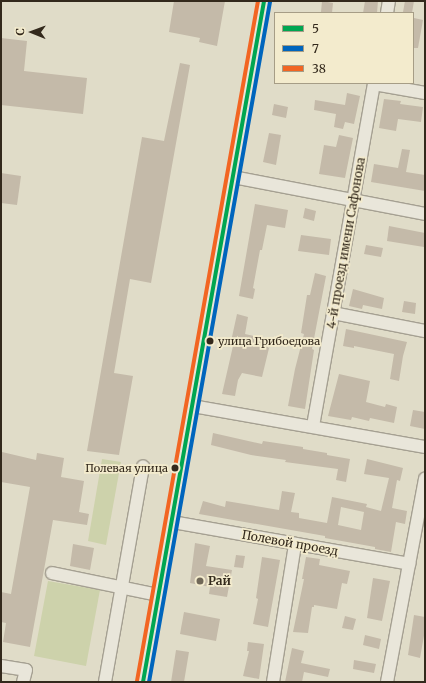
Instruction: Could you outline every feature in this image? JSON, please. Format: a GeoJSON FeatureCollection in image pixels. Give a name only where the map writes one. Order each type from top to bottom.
{"type":"FeatureCollection","features":[{"type":"Feature","properties":{"kind":"street"},"geometry":{"type":"LineString","coordinates":[[143,682],[264,1]]}},
{"type":"Feature","properties":{"kind":"street"},"geometry":{"type":"LineString","coordinates":[[387,12],[389,1]]}},
{"type":"Feature","properties":{"kind":"street","name":"4-й проезд имени Сафонова"},"geometry":{"type":"LineString","coordinates":[[313,426],[374,84]]}},
{"type":"Feature","properties":{"kind":"street"},"geometry":{"type":"LineString","coordinates":[[379,84],[425,93]]}},
{"type":"Feature","properties":{"kind":"street"},"geometry":{"type":"LineString","coordinates":[[233,177],[425,214]]}},
{"type":"Feature","properties":{"kind":"street"},"geometry":{"type":"LineString","coordinates":[[333,313],[425,331]]}},
{"type":"Feature","properties":{"kind":"street"},"geometry":{"type":"LineString","coordinates":[[192,406],[313,426],[425,447]]}},
{"type":"Feature","properties":{"kind":"street"},"geometry":{"type":"LineString","coordinates":[[105,682],[143,466]]}},
{"type":"Feature","properties":{"kind":"street"},"geometry":{"type":"LineString","coordinates":[[387,682],[425,479]]}},
{"type":"Feature","properties":{"kind":"street","name":"Полевой проезд"},"geometry":{"type":"LineString","coordinates":[[172,522],[409,564]]}},
{"type":"Feature","properties":{"kind":"street"},"geometry":{"type":"LineString","coordinates":[[273,682],[295,544]]}},
{"type":"Feature","properties":{"kind":"street"},"geometry":{"type":"LineString","coordinates":[[52,573],[158,595]]}},
{"type":"Feature","properties":{"kind":"street"},"geometry":{"type":"LineString","coordinates":[[1,666],[26,670],[24,682]]}},
{"type":"Feature","properties":{"kind":"green space"},"geometry":{"type":"Polygon","coordinates":[[[102,459],[121,462],[106,545],[88,541],[102,459]]]}},
{"type":"Feature","properties":{"kind":"green space"},"geometry":{"type":"Polygon","coordinates":[[[48,581],[100,590],[86,666],[34,656],[48,581]]]}},
{"type":"Feature","properties":{"kind":"building"},"geometry":{"type":"Polygon","coordinates":[[[174,1],[225,1],[217,46],[199,42],[200,38],[169,32],[174,1]]]}},
{"type":"Feature","properties":{"kind":"building"},"geometry":{"type":"Polygon","coordinates":[[[322,1],[333,3],[332,12],[321,12],[322,1]]]}},
{"type":"Feature","properties":{"kind":"building"},"geometry":{"type":"Polygon","coordinates":[[[365,1],[378,1],[377,12],[363,12],[365,1]]]}},
{"type":"Feature","properties":{"kind":"building"},"geometry":{"type":"Polygon","coordinates":[[[405,1],[414,1],[412,12],[403,12],[405,1]]]}},
{"type":"Feature","properties":{"kind":"building"},"geometry":{"type":"Polygon","coordinates":[[[414,18],[423,20],[418,48],[414,48],[414,18]]]}},
{"type":"Feature","properties":{"kind":"building"},"geometry":{"type":"Polygon","coordinates":[[[1,38],[27,41],[24,71],[87,78],[83,114],[1,105],[1,38]]]}},
{"type":"Feature","properties":{"kind":"building"},"geometry":{"type":"Polygon","coordinates":[[[180,63],[190,65],[151,283],[130,279],[114,373],[133,376],[119,455],[87,451],[142,137],[164,141],[180,63]]]}},
{"type":"Feature","properties":{"kind":"building"},"geometry":{"type":"Polygon","coordinates":[[[347,93],[360,96],[354,124],[345,122],[343,129],[334,127],[336,114],[314,110],[315,100],[345,105],[347,93]]]}},
{"type":"Feature","properties":{"kind":"building"},"geometry":{"type":"Polygon","coordinates":[[[384,99],[401,101],[400,104],[423,107],[421,122],[398,119],[396,131],[379,128],[384,99]]]}},
{"type":"Feature","properties":{"kind":"building"},"geometry":{"type":"Polygon","coordinates":[[[274,104],[288,107],[286,118],[272,115],[274,104]]]}},
{"type":"Feature","properties":{"kind":"building"},"geometry":{"type":"Polygon","coordinates":[[[269,133],[281,135],[276,165],[263,162],[269,133]]]}},
{"type":"Feature","properties":{"kind":"building"},"geometry":{"type":"Polygon","coordinates":[[[339,135],[353,138],[345,178],[319,174],[324,145],[336,147],[339,135]]]}},
{"type":"Feature","properties":{"kind":"building"},"geometry":{"type":"Polygon","coordinates":[[[402,149],[410,150],[406,172],[425,175],[425,191],[371,182],[374,164],[398,168],[402,149]]]}},
{"type":"Feature","properties":{"kind":"building"},"geometry":{"type":"Polygon","coordinates":[[[1,173],[21,176],[17,205],[1,203],[1,173]]]}},
{"type":"Feature","properties":{"kind":"building"},"geometry":{"type":"Polygon","coordinates":[[[255,204],[288,210],[285,228],[267,225],[262,250],[260,250],[253,288],[255,289],[253,299],[239,296],[255,204]]]}},
{"type":"Feature","properties":{"kind":"building"},"geometry":{"type":"Polygon","coordinates":[[[305,208],[316,211],[314,221],[303,218],[305,208]]]}},
{"type":"Feature","properties":{"kind":"building"},"geometry":{"type":"Polygon","coordinates":[[[389,226],[425,233],[424,247],[387,241],[389,226]]]}},
{"type":"Feature","properties":{"kind":"building"},"geometry":{"type":"Polygon","coordinates":[[[301,235],[331,239],[329,255],[298,251],[301,235]]]}},
{"type":"Feature","properties":{"kind":"building"},"geometry":{"type":"Polygon","coordinates":[[[366,245],[383,248],[381,257],[364,254],[366,245]]]}},
{"type":"Feature","properties":{"kind":"building"},"geometry":{"type":"Polygon","coordinates":[[[315,273],[326,276],[312,349],[314,350],[305,409],[288,406],[304,334],[301,333],[307,295],[310,295],[315,273]]]}},
{"type":"Feature","properties":{"kind":"building"},"geometry":{"type":"Polygon","coordinates":[[[353,289],[384,298],[382,309],[363,305],[362,309],[349,306],[353,289]]]}},
{"type":"Feature","properties":{"kind":"building"},"geometry":{"type":"Polygon","coordinates":[[[404,301],[416,303],[415,314],[402,312],[404,301]]]}},
{"type":"Feature","properties":{"kind":"building"},"geometry":{"type":"Polygon","coordinates":[[[237,314],[248,317],[245,334],[271,340],[262,377],[242,373],[238,380],[235,396],[222,394],[233,346],[230,346],[237,314]]]}},
{"type":"Feature","properties":{"kind":"building"},"geometry":{"type":"Polygon","coordinates":[[[346,329],[407,342],[399,381],[390,379],[394,354],[354,346],[354,348],[343,346],[346,329]]]}},
{"type":"Feature","properties":{"kind":"building"},"geometry":{"type":"Polygon","coordinates":[[[339,374],[370,381],[366,402],[385,407],[386,404],[397,407],[394,423],[370,418],[369,421],[352,417],[351,420],[328,416],[339,374]]]}},
{"type":"Feature","properties":{"kind":"building"},"geometry":{"type":"Polygon","coordinates":[[[413,410],[425,412],[425,429],[410,426],[413,410]]]}},
{"type":"Feature","properties":{"kind":"building"},"geometry":{"type":"Polygon","coordinates":[[[213,433],[262,444],[263,441],[303,447],[303,449],[350,459],[346,482],[336,480],[338,469],[285,462],[286,460],[251,455],[211,445],[213,433]]]}},
{"type":"Feature","properties":{"kind":"building"},"geometry":{"type":"Polygon","coordinates":[[[2,452],[36,460],[37,453],[64,458],[61,477],[84,481],[79,512],[89,514],[87,525],[53,520],[30,647],[3,642],[6,623],[1,622],[1,592],[11,594],[30,487],[1,482],[2,452]]]}},
{"type":"Feature","properties":{"kind":"building"},"geometry":{"type":"Polygon","coordinates":[[[367,459],[403,468],[400,481],[397,480],[392,508],[407,511],[405,524],[396,522],[391,552],[375,549],[375,547],[325,538],[325,536],[199,514],[203,501],[225,507],[226,501],[279,510],[282,491],[295,493],[291,512],[299,513],[299,518],[327,523],[332,497],[367,504],[366,507],[381,511],[389,478],[364,474],[367,459]],[[341,507],[338,525],[361,530],[364,512],[341,507]]]}},
{"type":"Feature","properties":{"kind":"building"},"geometry":{"type":"Polygon","coordinates":[[[195,543],[210,546],[206,566],[232,570],[227,597],[209,594],[210,587],[190,583],[195,543]]]}},
{"type":"Feature","properties":{"kind":"building"},"geometry":{"type":"Polygon","coordinates":[[[73,544],[94,548],[90,570],[70,566],[73,544]]]}},
{"type":"Feature","properties":{"kind":"building"},"geometry":{"type":"Polygon","coordinates":[[[236,555],[245,556],[243,568],[234,567],[236,555]]]}},
{"type":"Feature","properties":{"kind":"building"},"geometry":{"type":"Polygon","coordinates":[[[262,557],[280,560],[268,627],[253,624],[258,599],[256,598],[262,557]]]}},
{"type":"Feature","properties":{"kind":"building"},"geometry":{"type":"Polygon","coordinates":[[[306,557],[320,559],[319,565],[350,571],[347,584],[342,583],[337,609],[314,605],[314,607],[312,607],[308,633],[293,632],[304,579],[302,579],[306,557]]]}},
{"type":"Feature","properties":{"kind":"building"},"geometry":{"type":"Polygon","coordinates":[[[373,578],[390,581],[382,621],[367,618],[373,578]]]}},
{"type":"Feature","properties":{"kind":"building"},"geometry":{"type":"Polygon","coordinates":[[[184,612],[220,619],[216,641],[180,634],[184,612]]]}},
{"type":"Feature","properties":{"kind":"building"},"geometry":{"type":"Polygon","coordinates":[[[414,615],[425,617],[425,630],[420,658],[408,655],[414,615]]]}},
{"type":"Feature","properties":{"kind":"building"},"geometry":{"type":"Polygon","coordinates":[[[345,616],[356,619],[353,630],[342,628],[345,616]]]}},
{"type":"Feature","properties":{"kind":"building"},"geometry":{"type":"Polygon","coordinates":[[[365,635],[381,639],[379,649],[363,645],[365,635]]]}},
{"type":"Feature","properties":{"kind":"building"},"geometry":{"type":"Polygon","coordinates":[[[248,642],[264,644],[259,679],[243,676],[249,651],[247,651],[248,642]]]}},
{"type":"Feature","properties":{"kind":"building"},"geometry":{"type":"Polygon","coordinates":[[[292,648],[304,651],[301,663],[330,669],[328,677],[304,672],[302,682],[285,682],[292,648]]]}},
{"type":"Feature","properties":{"kind":"building"},"geometry":{"type":"Polygon","coordinates":[[[176,650],[189,652],[184,682],[171,682],[176,650]]]}},
{"type":"Feature","properties":{"kind":"building"},"geometry":{"type":"Polygon","coordinates":[[[354,660],[376,664],[374,673],[353,669],[354,660]]]}},
{"type":"Feature","properties":{"kind":"transit line","name":"38"},"geometry":{"type":"LineString","coordinates":[[137,681],[258,1]]}},
{"type":"Feature","properties":{"kind":"transit line","name":"5"},"geometry":{"type":"LineString","coordinates":[[143,682],[264,1]]}},
{"type":"Feature","properties":{"kind":"transit line","name":"7"},"geometry":{"type":"LineString","coordinates":[[149,682],[270,2]]}},
{"type":"Feature","properties":{"kind":"place","name":"улица Грибоедова"},"geometry":{"type":"Point","coordinates":[210,341]}},
{"type":"Feature","properties":{"kind":"place","name":"Полевая улица"},"geometry":{"type":"Point","coordinates":[175,468]}},
{"type":"Feature","properties":{"kind":"place","name":"Рай"},"geometry":{"type":"Point","coordinates":[200,581]}}]}
